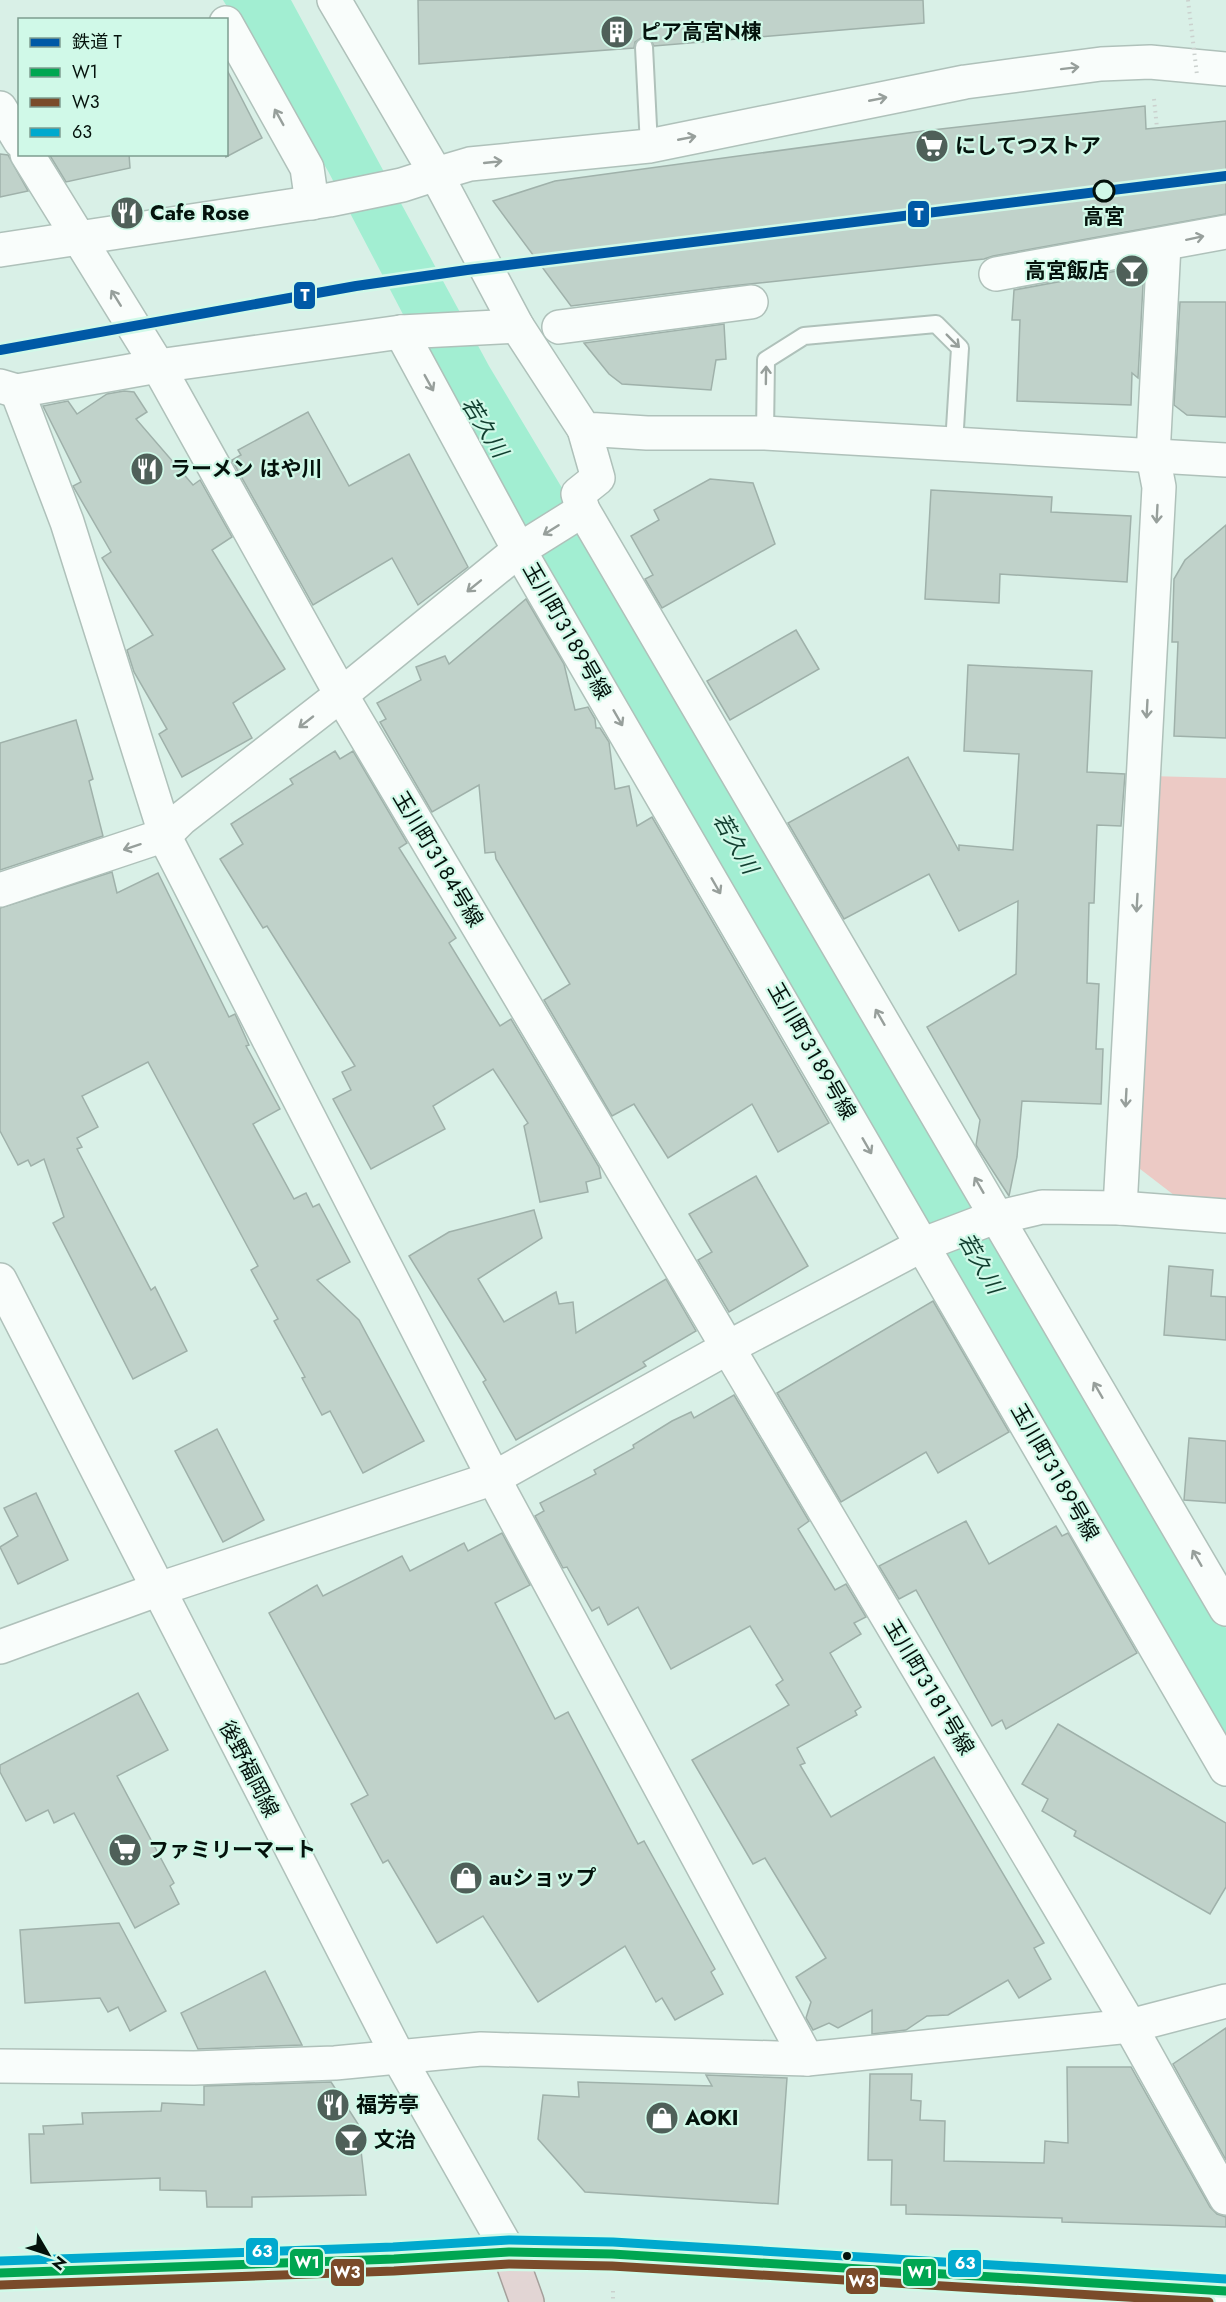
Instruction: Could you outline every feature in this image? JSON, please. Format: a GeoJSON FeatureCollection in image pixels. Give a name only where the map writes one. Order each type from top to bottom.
{"type":"FeatureCollection","features":[{"type":"Feature","properties":{"kind":"highway"},"geometry":{"type":"LineString","coordinates":[[0,2273],[394,2259],[509,2252],[527,2302]]}},
{"type":"Feature","properties":{"kind":"street"},"geometry":{"type":"LineString","coordinates":[[213,0],[223,18]]}},
{"type":"Feature","properties":{"kind":"street"},"geometry":{"type":"LineString","coordinates":[[334,0],[436,174],[518,326],[585,429],[597,478],[578,494],[583,510],[992,1218],[1226,1609]]}},
{"type":"Feature","properties":{"kind":"street"},"geometry":{"type":"LineString","coordinates":[[228,26],[307,168],[320,201]]}},
{"type":"Feature","properties":{"kind":"street"},"geometry":{"type":"LineString","coordinates":[[0,250],[320,201],[402,185],[471,164],[649,146],[964,82],[1101,64],[1150,62],[1211,72]]}},
{"type":"Feature","properties":{"kind":"street"},"geometry":{"type":"LineString","coordinates":[[0,108],[18,138]]}},
{"type":"Feature","properties":{"kind":"street","name":"玉川町３１８４号線"},"geometry":{"type":"LineString","coordinates":[[28,156],[158,366],[342,694],[727,1348]]}},
{"type":"Feature","properties":{"kind":"street"},"geometry":{"type":"LineString","coordinates":[[1002,274],[1226,232]]}},
{"type":"Feature","properties":{"kind":"street"},"geometry":{"type":"LineString","coordinates":[[1120,1208],[1158,487],[1153,456],[1164,245]]}},
{"type":"Feature","properties":{"kind":"street"},"geometry":{"type":"LineString","coordinates":[[559,327],[751,302]]}},
{"type":"Feature","properties":{"kind":"street"},"geometry":{"type":"LineString","coordinates":[[518,326],[480,326],[401,332],[8,388],[67,522],[165,835],[494,1478],[807,2058]]}},
{"type":"Feature","properties":{"kind":"street","name":"玉川町３１８９号線"},"geometry":{"type":"LineString","coordinates":[[401,332],[519,550],[924,1244],[1226,1769]]}},
{"type":"Feature","properties":{"kind":"street"},"geometry":{"type":"LineString","coordinates":[[585,429],[647,433],[765,433],[1226,460]]}},
{"type":"Feature","properties":{"kind":"street"},"geometry":{"type":"LineString","coordinates":[[0,890],[165,835],[181,819],[342,694],[519,550],[583,510]]}},
{"type":"Feature","properties":{"kind":"street"},"geometry":{"type":"LineString","coordinates":[[0,1647],[159,1589],[494,1478],[727,1348],[924,1244],[992,1218],[1042,1207],[1120,1208],[1226,1216]]}},
{"type":"Feature","properties":{"kind":"street","name":"後野福岡線"},"geometry":{"type":"LineString","coordinates":[[0,1280],[399,2058],[509,2252]]}},
{"type":"Feature","properties":{"kind":"street","name":"玉川町３１８１号線"},"geometry":{"type":"LineString","coordinates":[[727,1348],[1130,2026],[1226,2198]]}},
{"type":"Feature","properties":{"kind":"street"},"geometry":{"type":"LineString","coordinates":[[0,2066],[194,2068],[399,2058],[481,2049],[807,2058],[1130,2026],[1226,2001]]}},
{"type":"Feature","properties":{"kind":"street"},"geometry":{"type":"LineString","coordinates":[[509,2252],[624,2254],[1226,2290]]}},
{"type":"Feature","properties":{"kind":"lane"},"geometry":{"type":"LineString","coordinates":[[644,47],[649,146]]}},
{"type":"Feature","properties":{"kind":"lane"},"geometry":{"type":"LineString","coordinates":[[765,433],[766,360],[804,336],[936,324],[960,348],[954,444]]}},
{"type":"Feature","properties":{"kind":"path"},"geometry":{"type":"LineString","coordinates":[[1188,0],[1211,72]]}},
{"type":"Feature","properties":{"kind":"shaded area"},"geometry":{"type":"Polygon","coordinates":[[[1149,776],[1226,778],[1226,1204],[1183,1202],[1131,1162],[1149,776]]]}},
{"type":"Feature","properties":{"kind":"water","name":"若久川"},"geometry":{"type":"Polygon","coordinates":[[[223,0],[291,0],[489,366],[653,640],[1226,1628],[1226,1745],[429,364],[328,171],[223,0]]]}},
{"type":"Feature","properties":{"kind":"building","name":"ピア高宮N棟"},"geometry":{"type":"Polygon","coordinates":[[[418,0],[923,0],[924,23],[654,46],[649,38],[643,37],[635,42],[634,48],[419,64],[418,0]]]}},
{"type":"Feature","properties":{"kind":"building"},"geometry":{"type":"Polygon","coordinates":[[[228,72],[262,138],[228,156],[228,72]]]}},
{"type":"Feature","properties":{"kind":"building"},"geometry":{"type":"Polygon","coordinates":[[[1145,106],[1146,129],[1226,121],[1226,214],[984,259],[721,287],[571,306],[493,201],[555,181],[923,131],[1145,106]]]}},
{"type":"Feature","properties":{"kind":"building"},"geometry":{"type":"Polygon","coordinates":[[[0,154],[8,155],[28,191],[0,197],[0,154]]]}},
{"type":"Feature","properties":{"kind":"building"},"geometry":{"type":"Polygon","coordinates":[[[50,156],[129,156],[130,168],[66,182],[50,156]]]}},
{"type":"Feature","properties":{"kind":"building"},"geometry":{"type":"Polygon","coordinates":[[[1144,266],[1138,378],[1132,373],[1131,405],[1017,401],[1020,320],[1012,320],[1014,290],[1144,266]]]}},
{"type":"Feature","properties":{"kind":"building"},"geometry":{"type":"Polygon","coordinates":[[[1180,302],[1226,302],[1226,417],[1187,415],[1174,405],[1180,302]]]}},
{"type":"Feature","properties":{"kind":"building"},"geometry":{"type":"Polygon","coordinates":[[[724,324],[726,359],[716,360],[711,390],[622,384],[609,374],[584,343],[724,324]]]}},
{"type":"Feature","properties":{"kind":"building"},"geometry":{"type":"Polygon","coordinates":[[[134,392],[147,412],[136,419],[193,485],[200,480],[232,537],[212,550],[285,669],[233,703],[252,738],[182,777],[159,734],[167,729],[134,672],[127,650],[153,635],[102,558],[111,552],[73,486],[81,482],[43,406],[68,401],[77,414],[107,394],[134,392]]]}},
{"type":"Feature","properties":{"kind":"building"},"geometry":{"type":"Polygon","coordinates":[[[308,412],[349,486],[409,454],[468,567],[418,605],[392,558],[313,605],[232,460],[241,455],[238,450],[308,412]]]}},
{"type":"Feature","properties":{"kind":"building"},"geometry":{"type":"Polygon","coordinates":[[[710,479],[753,483],[775,544],[662,608],[645,579],[653,575],[631,536],[659,520],[654,510],[710,479]]]}},
{"type":"Feature","properties":{"kind":"building"},"geometry":{"type":"Polygon","coordinates":[[[931,490],[1052,497],[1051,512],[1131,516],[1127,582],[1000,574],[999,603],[925,599],[931,490]]]}},
{"type":"Feature","properties":{"kind":"building"},"geometry":{"type":"Polygon","coordinates":[[[1226,525],[1226,738],[1174,736],[1178,642],[1172,642],[1174,579],[1185,560],[1226,525]]]}},
{"type":"Feature","properties":{"kind":"building"},"geometry":{"type":"Polygon","coordinates":[[[526,599],[564,664],[575,710],[588,707],[595,719],[596,728],[600,728],[609,742],[615,789],[629,786],[637,826],[652,817],[829,1123],[778,1152],[752,1104],[668,1158],[634,1104],[612,1116],[544,1000],[570,984],[496,859],[495,852],[485,853],[479,785],[432,812],[380,722],[386,719],[377,703],[421,680],[416,667],[445,656],[449,664],[526,599]]]}},
{"type":"Feature","properties":{"kind":"building"},"geometry":{"type":"Polygon","coordinates":[[[796,630],[819,669],[730,720],[707,681],[796,630]]]}},
{"type":"Feature","properties":{"kind":"building"},"geometry":{"type":"Polygon","coordinates":[[[968,665],[1092,671],[1087,772],[1125,774],[1121,826],[1097,825],[1094,903],[1089,903],[1087,983],[1099,984],[1096,1049],[1103,1049],[1101,1104],[1022,1101],[1017,1157],[1009,1196],[976,1145],[980,1120],[927,1027],[1016,974],[1018,901],[959,931],[929,874],[844,919],[788,823],[908,757],[959,851],[959,845],[1013,850],[1019,754],[964,751],[968,665]]]}},
{"type":"Feature","properties":{"kind":"building"},"geometry":{"type":"Polygon","coordinates":[[[76,720],[93,779],[89,781],[103,836],[0,870],[0,743],[76,720]]]}},
{"type":"Feature","properties":{"kind":"building"},"geometry":{"type":"Polygon","coordinates":[[[335,751],[340,759],[353,751],[407,843],[399,848],[456,938],[449,943],[500,1026],[511,1019],[599,1167],[601,1178],[586,1182],[588,1192],[540,1202],[524,1126],[528,1123],[493,1069],[433,1106],[445,1129],[371,1169],[333,1099],[351,1090],[342,1072],[355,1066],[267,926],[263,928],[220,859],[243,844],[231,824],[293,784],[290,779],[335,751]]]}},
{"type":"Feature","properties":{"kind":"building"},"geometry":{"type":"Polygon","coordinates":[[[112,872],[117,893],[158,873],[229,1017],[235,1014],[249,1045],[246,1046],[280,1109],[253,1124],[294,1199],[306,1193],[313,1207],[319,1204],[350,1262],[317,1280],[359,1320],[424,1441],[363,1473],[330,1411],[322,1415],[302,1378],[305,1377],[274,1321],[278,1319],[251,1270],[258,1266],[148,1062],[82,1096],[98,1127],[77,1138],[82,1147],[77,1149],[151,1290],[155,1287],[187,1351],[133,1379],[53,1223],[64,1217],[44,1159],[31,1166],[28,1160],[18,1165],[0,1131],[0,908],[112,872]]]}},
{"type":"Feature","properties":{"kind":"building"},"geometry":{"type":"Polygon","coordinates":[[[756,1176],[808,1266],[729,1312],[698,1260],[712,1252],[689,1214],[756,1176]]]}},
{"type":"Feature","properties":{"kind":"building"},"geometry":{"type":"Polygon","coordinates":[[[534,1210],[542,1238],[478,1279],[504,1322],[556,1292],[559,1304],[573,1302],[576,1333],[666,1279],[696,1331],[643,1362],[646,1366],[516,1440],[483,1382],[486,1380],[409,1256],[449,1232],[534,1210]]]}},
{"type":"Feature","properties":{"kind":"building"},"geometry":{"type":"Polygon","coordinates":[[[1169,1266],[1213,1270],[1211,1296],[1226,1297],[1226,1340],[1164,1335],[1169,1266]]]}},
{"type":"Feature","properties":{"kind":"building"},"geometry":{"type":"Polygon","coordinates":[[[933,1301],[1009,1432],[938,1473],[926,1452],[841,1502],[777,1393],[933,1301]]]}},
{"type":"Feature","properties":{"kind":"building"},"geometry":{"type":"Polygon","coordinates":[[[734,1395],[809,1521],[798,1529],[835,1590],[846,1584],[866,1617],[854,1623],[861,1634],[830,1653],[861,1707],[855,1711],[857,1715],[797,1748],[805,1763],[800,1765],[831,1817],[934,1757],[1044,1943],[1034,1948],[1051,1979],[1019,1998],[1008,1980],[948,2015],[927,2016],[906,2030],[872,2034],[872,2010],[838,2028],[829,2023],[813,2030],[806,2018],[811,2002],[796,1977],[826,1958],[765,1858],[753,1864],[692,1760],[789,1705],[776,1685],[783,1680],[750,1626],[671,1669],[638,1607],[608,1625],[599,1607],[592,1611],[567,1567],[563,1568],[535,1516],[544,1511],[540,1503],[596,1474],[594,1470],[634,1448],[633,1445],[672,1421],[691,1412],[694,1418],[734,1395]]]}},
{"type":"Feature","properties":{"kind":"building"},"geometry":{"type":"Polygon","coordinates":[[[217,1429],[264,1520],[223,1542],[175,1451],[217,1429]]]}},
{"type":"Feature","properties":{"kind":"building"},"geometry":{"type":"Polygon","coordinates":[[[1189,1438],[1226,1441],[1226,1503],[1184,1500],[1189,1438]]]}},
{"type":"Feature","properties":{"kind":"building"},"geometry":{"type":"Polygon","coordinates":[[[36,1493],[68,1560],[18,1584],[0,1547],[18,1536],[4,1508],[36,1493]]]}},
{"type":"Feature","properties":{"kind":"building"},"geometry":{"type":"Polygon","coordinates":[[[966,1521],[989,1564],[1056,1526],[1062,1536],[1068,1533],[1137,1653],[1006,1729],[1002,1720],[992,1726],[916,1590],[899,1599],[879,1566],[966,1521]]]}},
{"type":"Feature","properties":{"kind":"building"},"geometry":{"type":"Polygon","coordinates":[[[502,1533],[530,1585],[495,1603],[555,1719],[568,1712],[638,1844],[644,1841],[715,1969],[711,1972],[723,1994],[675,2020],[662,1998],[656,2002],[625,1946],[538,2002],[483,1916],[437,1943],[388,1860],[383,1863],[351,1804],[368,1795],[269,1613],[317,1585],[323,1596],[402,1556],[410,1571],[464,1543],[468,1551],[502,1533]]]}},
{"type":"Feature","properties":{"kind":"building"},"geometry":{"type":"Polygon","coordinates":[[[138,1693],[168,1750],[117,1776],[174,1883],[170,1886],[179,1904],[135,1928],[74,1813],[54,1823],[48,1810],[26,1821],[0,1772],[0,1765],[138,1693]]]}},
{"type":"Feature","properties":{"kind":"building"},"geometry":{"type":"Polygon","coordinates":[[[1058,1724],[1226,1823],[1226,1887],[1210,1914],[1074,1836],[1076,1831],[1042,1811],[1048,1799],[1022,1784],[1058,1724]]]}},
{"type":"Feature","properties":{"kind":"building"},"geometry":{"type":"Polygon","coordinates":[[[119,1923],[166,2011],[130,2031],[118,2007],[108,2012],[100,1998],[25,2003],[20,1930],[119,1923]]]}},
{"type":"Feature","properties":{"kind":"building"},"geometry":{"type":"Polygon","coordinates":[[[265,1971],[302,2045],[198,2049],[181,2013],[265,1971]]]}},
{"type":"Feature","properties":{"kind":"building"},"geometry":{"type":"Polygon","coordinates":[[[1226,2028],[1226,2160],[1173,2064],[1226,2028]]]}},
{"type":"Feature","properties":{"kind":"building"},"geometry":{"type":"Polygon","coordinates":[[[1067,2067],[1131,2067],[1210,2207],[1217,2214],[1226,2217],[1226,2227],[1062,2222],[1062,2218],[906,2214],[906,2205],[891,2205],[892,2160],[868,2160],[870,2074],[912,2074],[911,2100],[921,2101],[920,2120],[945,2121],[944,2161],[1044,2163],[1045,2141],[1068,2143],[1067,2067]]]}},
{"type":"Feature","properties":{"kind":"building","name":"AOKI"},"geometry":{"type":"Polygon","coordinates":[[[706,2075],[787,2078],[778,2204],[585,2192],[538,2139],[543,2095],[579,2097],[578,2082],[712,2086],[706,2075]]]}},
{"type":"Feature","properties":{"kind":"building"},"geometry":{"type":"Polygon","coordinates":[[[331,2082],[358,2124],[366,2195],[252,2197],[252,2207],[207,2207],[206,2191],[160,2190],[160,2178],[31,2183],[29,2134],[44,2134],[43,2126],[83,2124],[82,2113],[161,2111],[162,2103],[204,2105],[204,2086],[331,2082]]]}},
{"type":"Feature","properties":{"kind":"rail line","name":"T"},"geometry":{"type":"LineString","coordinates":[[0,350],[356,286],[467,270],[1226,176]]}},
{"type":"Feature","properties":{"kind":"transit line","name":"63"},"geometry":{"type":"LineString","coordinates":[[0,2261],[393,2247],[509,2240],[613,2242],[1226,2279]]}},
{"type":"Feature","properties":{"kind":"transit line","name":"W1"},"geometry":{"type":"LineString","coordinates":[[0,2273],[394,2259],[509,2252],[612,2254],[1226,2291]]}},
{"type":"Feature","properties":{"kind":"transit line","name":"W3"},"geometry":{"type":"LineString","coordinates":[[0,2285],[394,2271],[509,2264],[612,2266],[1209,2302]]}},
{"type":"Feature","properties":{"kind":"place","name":"ピア高宮N棟"},"geometry":{"type":"Point","coordinates":[617,32]}},
{"type":"Feature","properties":{"kind":"place","name":"にしてつストア"},"geometry":{"type":"Point","coordinates":[932,146]}},
{"type":"Feature","properties":{"kind":"place","name":"高宮"},"geometry":{"type":"Point","coordinates":[1104,191]}},
{"type":"Feature","properties":{"kind":"place","name":"Cafe Rose"},"geometry":{"type":"Point","coordinates":[127,213]}},
{"type":"Feature","properties":{"kind":"place","name":"高宮飯店"},"geometry":{"type":"Point","coordinates":[1132,271]}},
{"type":"Feature","properties":{"kind":"place","name":"ラーメン はや川"},"geometry":{"type":"Point","coordinates":[147,469]}},
{"type":"Feature","properties":{"kind":"place","name":"ファミリーマート"},"geometry":{"type":"Point","coordinates":[125,1850]}},
{"type":"Feature","properties":{"kind":"place","name":"auショップ"},"geometry":{"type":"Point","coordinates":[466,1878]}},
{"type":"Feature","properties":{"kind":"place","name":"福芳亭"},"geometry":{"type":"Point","coordinates":[333,2105]}},
{"type":"Feature","properties":{"kind":"place","name":"AOKI"},"geometry":{"type":"Point","coordinates":[662,2118]}},
{"type":"Feature","properties":{"kind":"place","name":"文治"},"geometry":{"type":"Point","coordinates":[351,2140]}}]}
